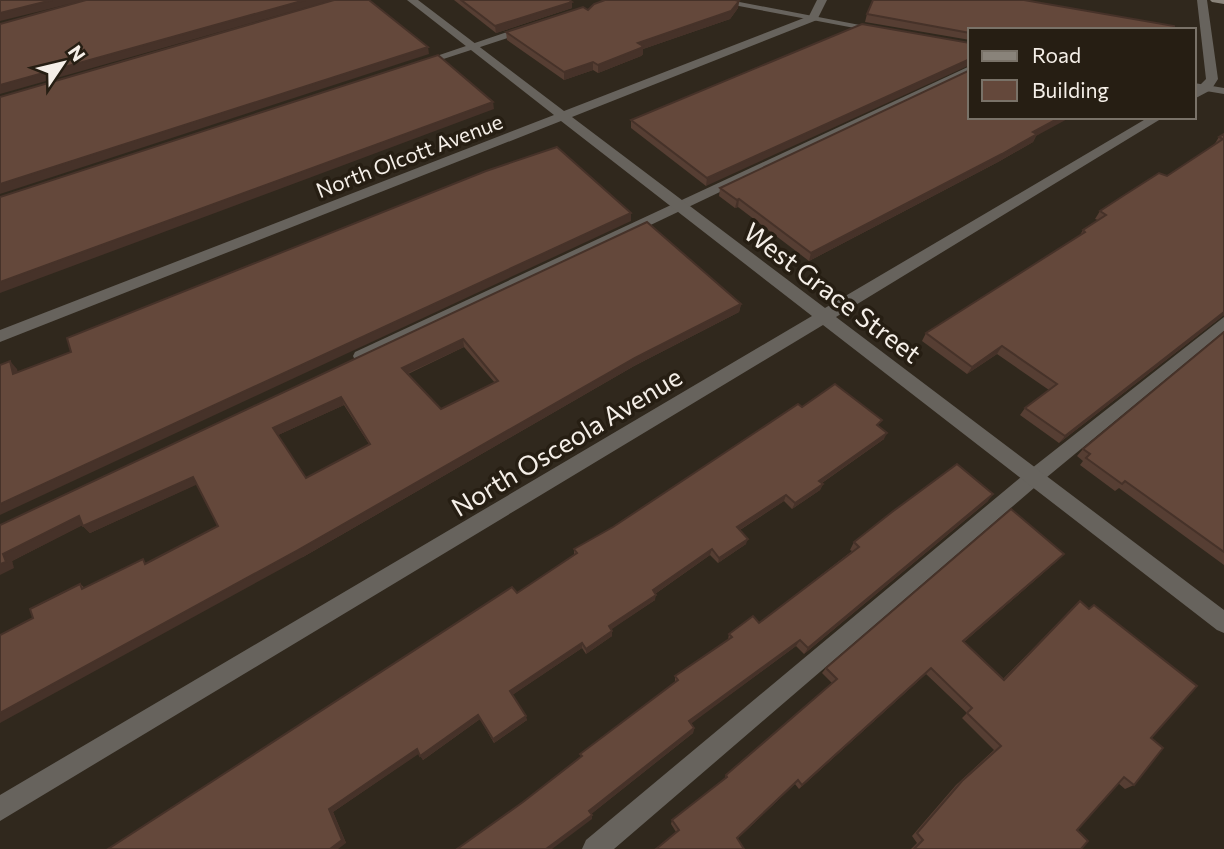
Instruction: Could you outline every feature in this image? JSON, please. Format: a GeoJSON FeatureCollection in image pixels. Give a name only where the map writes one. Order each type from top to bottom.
{"type":"FeatureCollection","features":[{"type":"Feature","properties":{"kind":"main road"},"geometry":{"type":"LineString","coordinates":[[1215,0],[1224,1]]}},
{"type":"Feature","properties":{"kind":"street","name":"West Grace Street"},"geometry":{"type":"LineString","coordinates":[[412,0],[1224,623]]}},
{"type":"Feature","properties":{"kind":"street"},"geometry":{"type":"LineString","coordinates":[[712,0],[891,32]]}},
{"type":"Feature","properties":{"kind":"street"},"geometry":{"type":"LineString","coordinates":[[813,18],[822,0]]}},
{"type":"Feature","properties":{"kind":"street"},"geometry":{"type":"LineString","coordinates":[[1200,87],[1212,79],[1202,0]]}},
{"type":"Feature","properties":{"kind":"street","name":"North Olcott Avenue"},"geometry":{"type":"LineString","coordinates":[[0,336],[813,18]]}},
{"type":"Feature","properties":{"kind":"street"},"geometry":{"type":"LineString","coordinates":[[407,68],[537,25]]}},
{"type":"Feature","properties":{"kind":"street"},"geometry":{"type":"LineString","coordinates":[[352,360],[968,70]]}},
{"type":"Feature","properties":{"kind":"street"},"geometry":{"type":"LineString","coordinates":[[1200,87],[1224,91]]}},
{"type":"Feature","properties":{"kind":"street","name":"North Osceola Avenue"},"geometry":{"type":"LineString","coordinates":[[0,809],[1155,119]]}},
{"type":"Feature","properties":{"kind":"street"},"geometry":{"type":"LineString","coordinates":[[595,849],[1034,477],[1224,323]]}},
{"type":"Feature","properties":{"kind":"building"},"geometry":{"type":"Polygon","coordinates":[[[0,0],[52,0],[0,13],[0,0]]]}},
{"type":"Feature","properties":{"kind":"building"},"geometry":{"type":"Polygon","coordinates":[[[86,0],[305,0],[0,85],[0,24],[86,0]]]}},
{"type":"Feature","properties":{"kind":"building"},"geometry":{"type":"Polygon","coordinates":[[[334,0],[369,0],[428,47],[0,184],[0,97],[334,0]]]}},
{"type":"Feature","properties":{"kind":"building"},"geometry":{"type":"Polygon","coordinates":[[[461,0],[569,0],[572,2],[495,26],[461,0]]]}},
{"type":"Feature","properties":{"kind":"building"},"geometry":{"type":"Polygon","coordinates":[[[605,0],[739,1],[731,11],[638,43],[643,46],[641,48],[598,65],[593,62],[564,72],[506,32],[583,7],[588,10],[594,4],[605,0]]]}},
{"type":"Feature","properties":{"kind":"building"},"geometry":{"type":"Polygon","coordinates":[[[873,0],[1024,0],[1174,28],[968,28],[968,33],[867,14],[873,0]]]}},
{"type":"Feature","properties":{"kind":"building"},"geometry":{"type":"Polygon","coordinates":[[[862,24],[968,43],[968,60],[707,178],[631,120],[862,24]]]}},
{"type":"Feature","properties":{"kind":"building"},"geometry":{"type":"Polygon","coordinates":[[[438,55],[493,102],[0,282],[0,197],[438,55]]]}},
{"type":"Feature","properties":{"kind":"building"},"geometry":{"type":"Polygon","coordinates":[[[968,71],[968,119],[1057,119],[1002,154],[811,253],[720,188],[968,71]]]}},
{"type":"Feature","properties":{"kind":"building"},"geometry":{"type":"Polygon","coordinates":[[[1224,134],[1224,312],[1065,436],[1025,408],[1057,384],[1002,346],[972,367],[926,333],[1085,232],[1083,230],[1106,215],[1100,211],[1159,173],[1167,176],[1223,139],[1219,137],[1224,134]]]}},
{"type":"Feature","properties":{"kind":"building"},"geometry":{"type":"Polygon","coordinates":[[[557,147],[631,213],[0,504],[0,365],[10,361],[13,374],[71,352],[67,338],[486,171],[557,147]]]}},
{"type":"Feature","properties":{"kind":"building"},"geometry":{"type":"Polygon","coordinates":[[[647,222],[741,304],[635,358],[298,550],[0,713],[0,635],[33,618],[30,609],[80,584],[82,589],[143,559],[145,564],[218,526],[193,477],[83,526],[79,516],[3,554],[6,562],[0,564],[0,525],[647,222]],[[463,339],[402,368],[441,409],[498,381],[463,339]],[[341,397],[273,428],[306,478],[370,444],[341,397]]]}},
{"type":"Feature","properties":{"kind":"building"},"geometry":{"type":"Polygon","coordinates":[[[1224,332],[1224,552],[1125,481],[1122,484],[1086,458],[1090,454],[1083,449],[1224,332]]]}},
{"type":"Feature","properties":{"kind":"building"},"geometry":{"type":"Polygon","coordinates":[[[835,384],[882,420],[877,425],[887,433],[819,481],[823,484],[795,503],[786,495],[737,527],[748,539],[719,558],[712,549],[653,590],[656,595],[609,626],[612,631],[586,649],[582,643],[510,691],[526,716],[493,739],[478,715],[420,756],[417,749],[329,809],[342,840],[330,849],[108,849],[512,587],[517,593],[577,553],[574,549],[613,527],[798,404],[802,407],[835,384]]]}},
{"type":"Feature","properties":{"kind":"building"},"geometry":{"type":"Polygon","coordinates":[[[957,464],[993,494],[808,648],[800,640],[689,721],[694,728],[589,811],[592,815],[546,849],[457,849],[582,756],[580,754],[678,680],[675,676],[732,637],[729,634],[753,616],[759,623],[859,547],[854,542],[957,464]]]}},
{"type":"Feature","properties":{"kind":"building"},"geometry":{"type":"Polygon","coordinates":[[[1011,509],[1064,554],[963,641],[1004,680],[1080,601],[1089,609],[1094,605],[1197,686],[1151,738],[1163,748],[1134,785],[1124,777],[1077,830],[1088,841],[1081,849],[914,849],[923,840],[917,833],[962,781],[1001,746],[967,713],[972,708],[931,668],[802,785],[798,780],[737,838],[744,849],[656,849],[679,830],[672,820],[727,777],[726,775],[837,679],[826,668],[1011,509]]]}}]}
